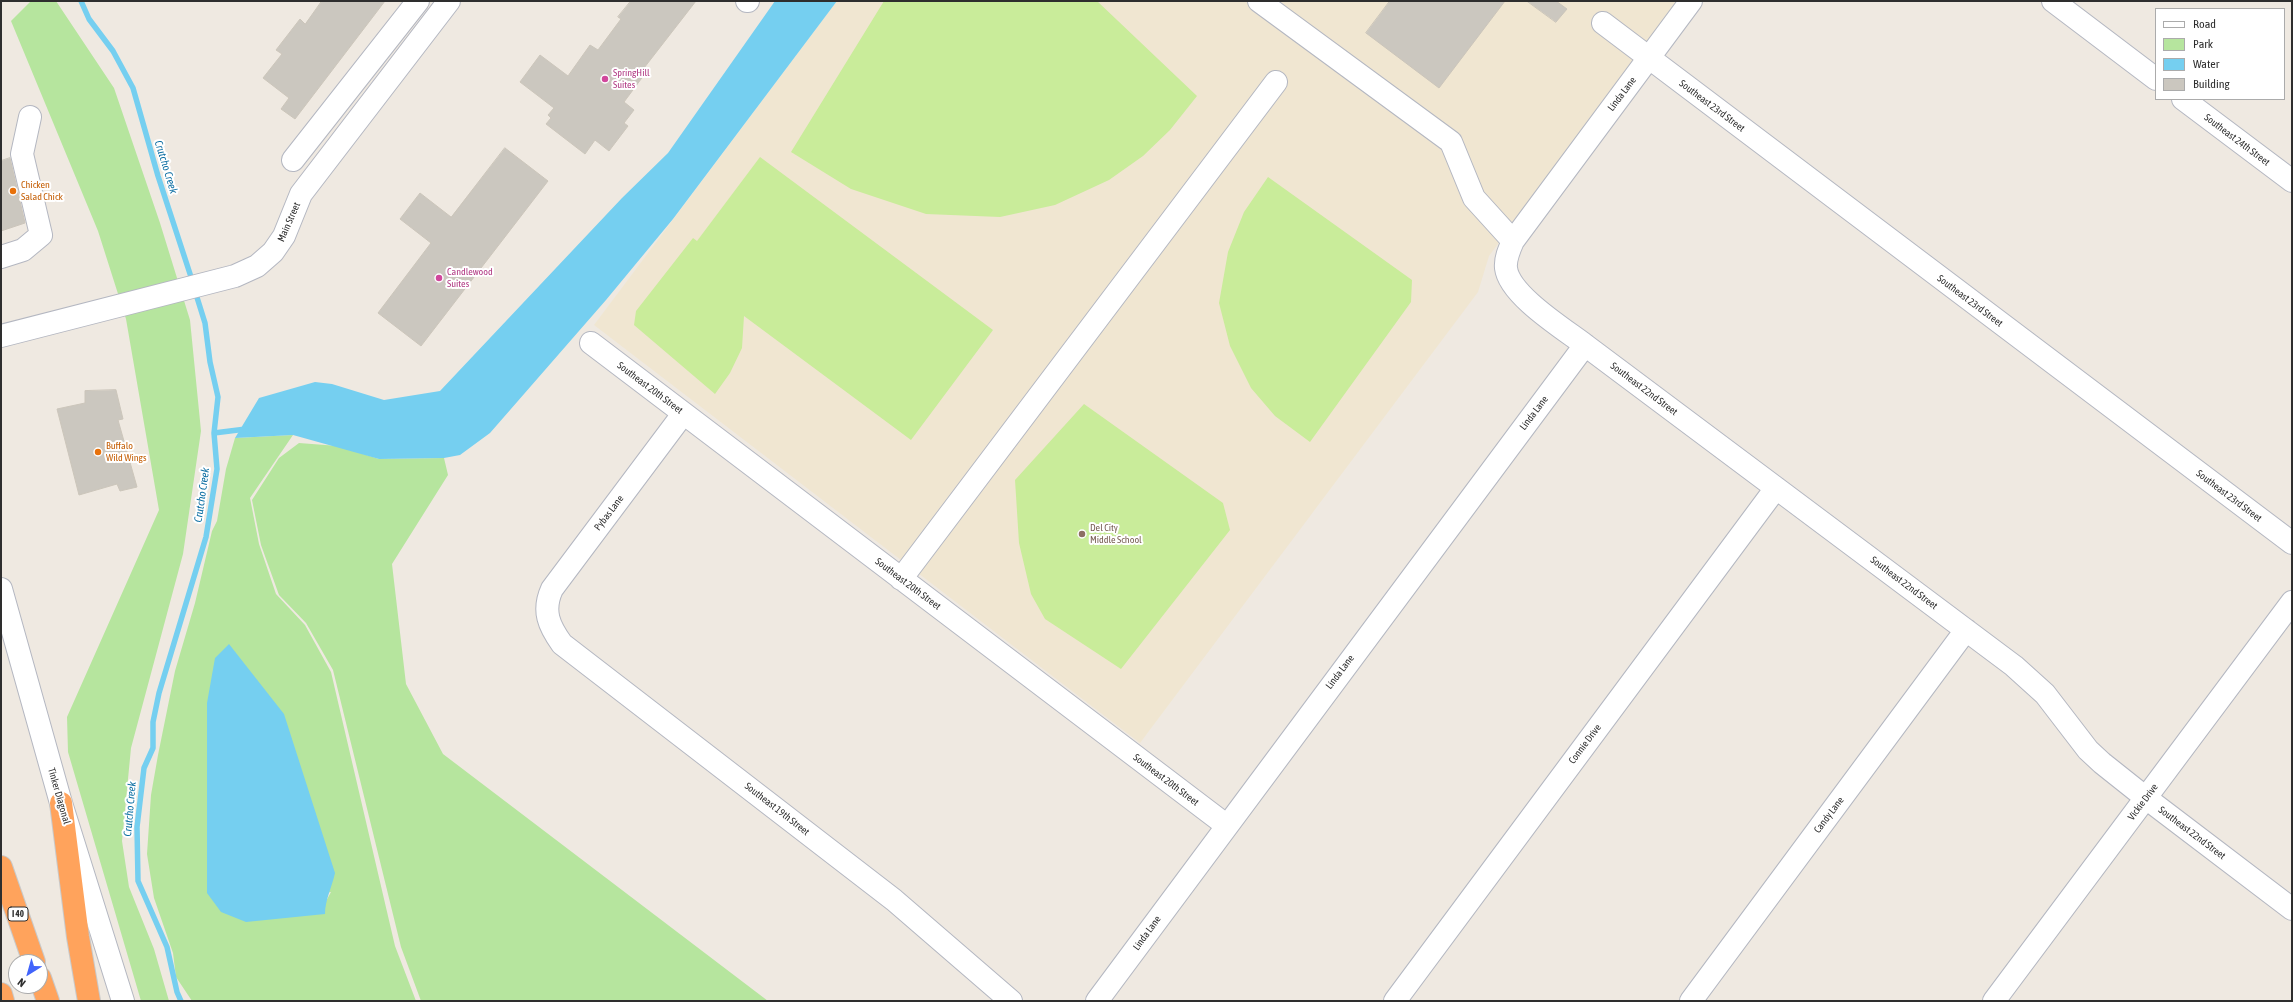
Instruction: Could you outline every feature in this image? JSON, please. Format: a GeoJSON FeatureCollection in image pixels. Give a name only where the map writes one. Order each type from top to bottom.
{"type":"FeatureCollection","features":[{"type":"Feature","properties":{"kind":"highway"},"geometry":{"type":"LineString","coordinates":[[61,803],[78,937],[89,1001]]}},
{"type":"Feature","properties":{"kind":"highway","name":"I 40"},"geometry":{"type":"LineString","coordinates":[[1,867],[31,954]]}},
{"type":"Feature","properties":{"kind":"highway"},"geometry":{"type":"LineString","coordinates":[[1,994],[4,1001]]}},
{"type":"Feature","properties":{"kind":"street"},"geometry":{"type":"LineString","coordinates":[[294,160],[418,1]]}},
{"type":"Feature","properties":{"kind":"street","name":"Main Street"},"geometry":{"type":"LineString","coordinates":[[1,336],[235,276],[257,266],[273,252],[284,236],[301,194],[449,1]]}},
{"type":"Feature","properties":{"kind":"street"},"geometry":{"type":"LineString","coordinates":[[1259,1],[1451,142],[1474,198],[1513,241]]}},
{"type":"Feature","properties":{"kind":"street","name":"Linda Lane"},"geometry":{"type":"LineString","coordinates":[[1506,269],[1506,256],[1513,241],[1691,1]]}},
{"type":"Feature","properties":{"kind":"street"},"geometry":{"type":"LineString","coordinates":[[2053,1],[2155,78]]}},
{"type":"Feature","properties":{"kind":"street","name":"Southeast 23rd Street"},"geometry":{"type":"LineString","coordinates":[[1603,23],[2292,543]]}},
{"type":"Feature","properties":{"kind":"street"},"geometry":{"type":"LineString","coordinates":[[900,578],[1276,82]]}},
{"type":"Feature","properties":{"kind":"street","name":"Southeast 24th Street"},"geometry":{"type":"LineString","coordinates":[[2184,100],[2292,181]]}},
{"type":"Feature","properties":{"kind":"street"},"geometry":{"type":"LineString","coordinates":[[1,258],[23,250],[41,235],[22,154],[30,117]]}},
{"type":"Feature","properties":{"kind":"street","name":"Southeast 22nd Street"},"geometry":{"type":"LineString","coordinates":[[1506,269],[1515,287],[1526,300],[2014,666],[2044,694],[2088,750],[2146,798],[2292,909]]}},
{"type":"Feature","properties":{"kind":"street","name":"Southeast 20th Street"},"geometry":{"type":"LineString","coordinates":[[591,343],[1226,825]]}},
{"type":"Feature","properties":{"kind":"street","name":"Linda Lane"},"geometry":{"type":"LineString","coordinates":[[1097,1001],[1226,825],[1585,345]]}},
{"type":"Feature","properties":{"kind":"street","name":"Pybas Lane"},"geometry":{"type":"LineString","coordinates":[[547,617],[548,598],[552,589],[683,414]]}},
{"type":"Feature","properties":{"kind":"street","name":"Connie Drive"},"geometry":{"type":"LineString","coordinates":[[1395,1001],[1776,488]]}},
{"type":"Feature","properties":{"kind":"street","name":"Tinker Diagonal"},"geometry":{"type":"LineString","coordinates":[[1,589],[61,803],[123,1001]]}},
{"type":"Feature","properties":{"kind":"street","name":"Vickie Drive"},"geometry":{"type":"LineString","coordinates":[[1994,1001],[2292,602]]}},
{"type":"Feature","properties":{"kind":"street","name":"Southeast 19th Street"},"geometry":{"type":"LineString","coordinates":[[547,617],[551,629],[562,644],[894,900],[1011,1001]]}},
{"type":"Feature","properties":{"kind":"street","name":"Candy Lane"},"geometry":{"type":"LineString","coordinates":[[1691,1001],[1966,630]]}},
{"type":"Feature","properties":{"kind":"shaded area","name":"Del City Middle School"},"geometry":{"type":"Polygon","coordinates":[[[837,1],[1678,1],[1489,256],[1478,292],[1140,743],[594,325],[837,1]]]}},
{"type":"Feature","properties":{"kind":"green space"},"geometry":{"type":"Polygon","coordinates":[[[31,1],[56,1],[114,88],[160,223],[190,320],[201,431],[183,554],[131,748],[122,841],[129,887],[154,949],[169,1001],[141,1001],[68,752],[67,717],[159,510],[126,319],[98,231],[11,21],[31,1]]]}},
{"type":"Feature","properties":{"kind":"green space"},"geometry":{"type":"Polygon","coordinates":[[[884,1],[1097,1],[1197,96],[1170,130],[1143,156],[1109,180],[1055,205],[1000,217],[926,214],[851,189],[791,152],[884,1]]]}},
{"type":"Feature","properties":{"kind":"green space"},"geometry":{"type":"Polygon","coordinates":[[[760,157],[993,330],[911,440],[744,316],[742,348],[730,373],[715,394],[634,325],[636,311],[693,238],[697,241],[760,157]]]}},
{"type":"Feature","properties":{"kind":"green space"},"geometry":{"type":"Polygon","coordinates":[[[1268,177],[1412,280],[1411,302],[1310,442],[1275,416],[1251,388],[1230,346],[1219,303],[1228,252],[1244,212],[1268,177]]]}},
{"type":"Feature","properties":{"kind":"green space"},"geometry":{"type":"Polygon","coordinates":[[[1084,404],[1223,503],[1230,530],[1121,669],[1045,619],[1031,594],[1019,543],[1015,480],[1084,404]]]}},
{"type":"Feature","properties":{"kind":"green space"},"geometry":{"type":"Polygon","coordinates":[[[293,435],[250,498],[259,544],[276,594],[305,625],[331,672],[395,946],[416,1001],[192,1001],[176,977],[173,953],[154,898],[147,854],[151,795],[175,671],[195,603],[212,531],[217,521],[226,469],[235,438],[293,435]],[[331,892],[221,912],[324,914],[325,903],[331,892]]]}},
{"type":"Feature","properties":{"kind":"green space"},"geometry":{"type":"Polygon","coordinates":[[[299,443],[338,446],[379,459],[444,458],[448,475],[392,564],[406,684],[443,754],[768,1001],[421,1001],[401,947],[333,670],[306,623],[279,595],[261,545],[252,500],[279,458],[299,443]]]}},
{"type":"Feature","properties":{"kind":"water"},"geometry":{"type":"Polygon","coordinates":[[[775,1],[837,1],[673,219],[606,300],[490,433],[460,455],[444,458],[379,459],[293,435],[235,438],[259,398],[315,382],[332,384],[384,400],[440,391],[622,198],[668,153],[775,1]]]}},
{"type":"Feature","properties":{"kind":"water"},"geometry":{"type":"Polygon","coordinates":[[[229,644],[284,714],[335,873],[327,899],[325,914],[246,922],[221,912],[207,893],[207,703],[215,658],[229,644]]]}},
{"type":"Feature","properties":{"kind":"building"},"geometry":{"type":"Polygon","coordinates":[[[322,1],[385,1],[295,119],[281,109],[289,98],[263,78],[282,54],[276,50],[300,19],[305,24],[322,1]]]}},
{"type":"Feature","properties":{"kind":"building","name":"SpringHill Suites"},"geometry":{"type":"Polygon","coordinates":[[[631,1],[696,1],[644,68],[647,71],[624,102],[634,110],[624,123],[628,126],[609,151],[595,140],[585,154],[546,124],[551,118],[548,115],[554,108],[520,82],[540,55],[568,76],[590,45],[598,50],[621,19],[618,17],[631,1]]]}},
{"type":"Feature","properties":{"kind":"building"},"geometry":{"type":"Polygon","coordinates":[[[1390,1],[1505,1],[1439,88],[1366,33],[1390,1]]]}},
{"type":"Feature","properties":{"kind":"building"},"geometry":{"type":"Polygon","coordinates":[[[1527,1],[1556,1],[1567,9],[1556,22],[1527,1]]]}},
{"type":"Feature","properties":{"kind":"building","name":"Candlewood Suites"},"geometry":{"type":"Polygon","coordinates":[[[505,148],[548,181],[421,346],[378,313],[431,243],[400,219],[420,193],[451,217],[505,148]]]}},
{"type":"Feature","properties":{"kind":"building","name":"Chicken Salad Chick"},"geometry":{"type":"Polygon","coordinates":[[[10,158],[25,223],[1,231],[1,161],[10,158]]]}},
{"type":"Feature","properties":{"kind":"building","name":"Buffalo Wild Wings"},"geometry":{"type":"Polygon","coordinates":[[[116,390],[123,419],[118,420],[137,487],[120,491],[117,484],[79,495],[57,409],[85,403],[85,391],[116,390]]]}},
{"type":"Feature","properties":{"kind":"waterway","name":"Crutcho Creek"},"geometry":{"type":"LineString","coordinates":[[81,1],[89,19],[113,51],[133,88],[158,176],[193,283]]}},
{"type":"Feature","properties":{"kind":"waterway","name":"Crutcho Creek"},"geometry":{"type":"LineString","coordinates":[[181,1001],[177,992],[167,947],[138,881],[137,827],[144,768],[153,748],[153,722],[159,693],[206,537],[217,469],[214,433],[218,397],[210,362],[205,323],[195,291]]}},
{"type":"Feature","properties":{"kind":"waterway"},"geometry":{"type":"LineString","coordinates":[[214,433],[246,429]]}},
{"type":"Feature","properties":{"kind":"place","name":"SpringHill Suites"},"geometry":{"type":"Point","coordinates":[605,79]}},
{"type":"Feature","properties":{"kind":"place","name":"Chicken Salad Chick"},"geometry":{"type":"Point","coordinates":[13,191]}},
{"type":"Feature","properties":{"kind":"place","name":"Candlewood Suites"},"geometry":{"type":"Point","coordinates":[439,278]}},
{"type":"Feature","properties":{"kind":"place","name":"Buffalo Wild Wings"},"geometry":{"type":"Point","coordinates":[98,452]}},
{"type":"Feature","properties":{"kind":"place","name":"Del City Middle School"},"geometry":{"type":"Point","coordinates":[1082,534]}}]}
